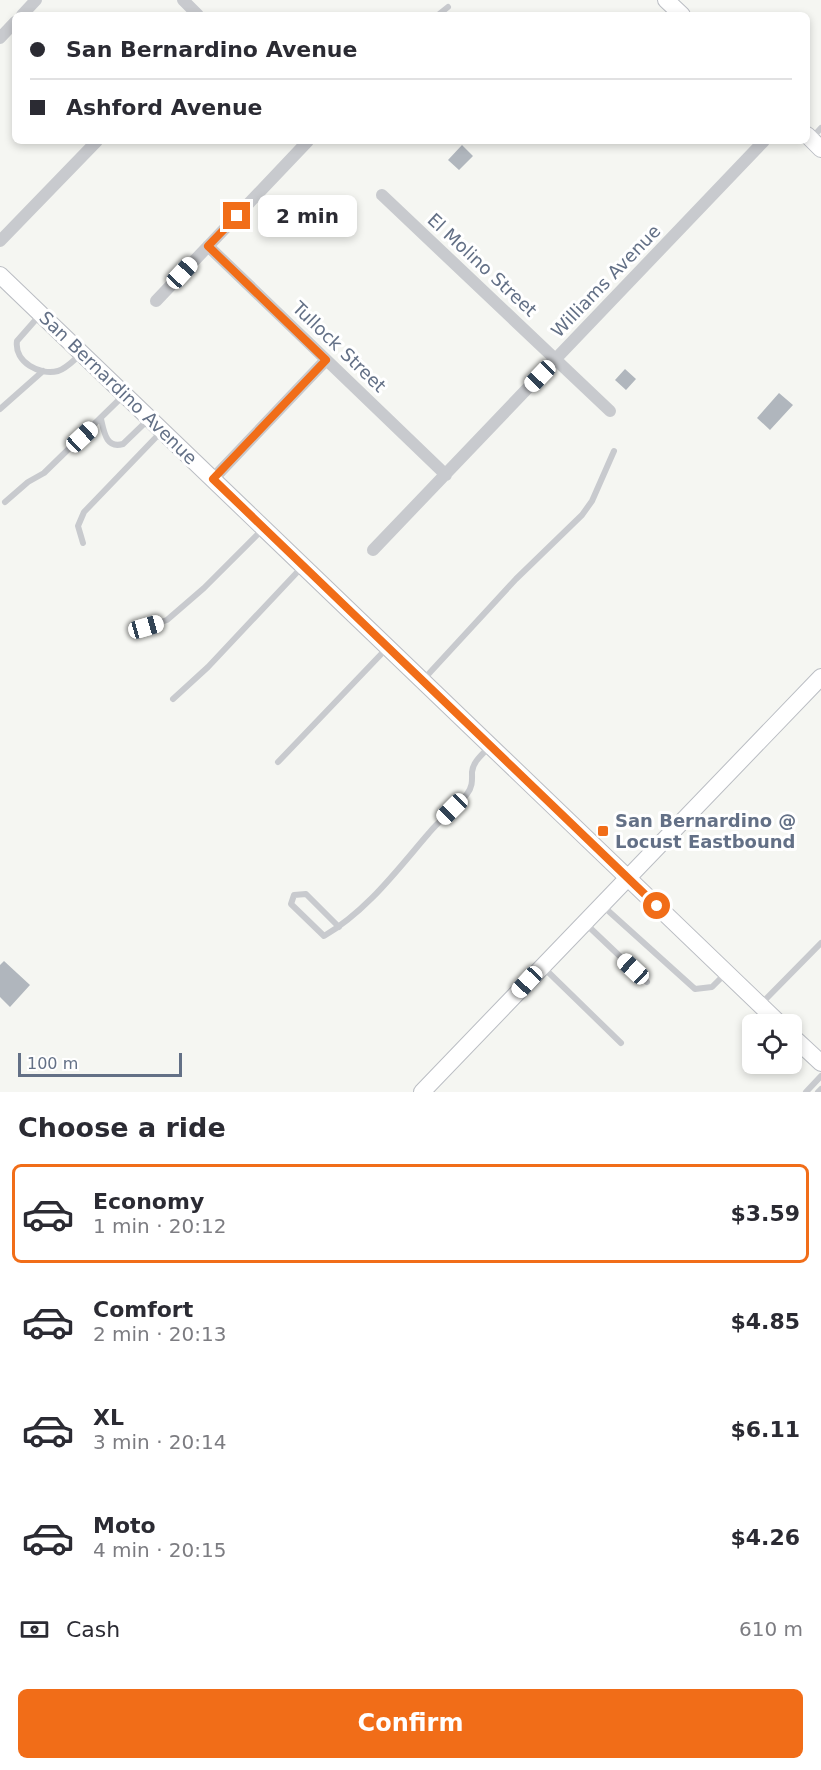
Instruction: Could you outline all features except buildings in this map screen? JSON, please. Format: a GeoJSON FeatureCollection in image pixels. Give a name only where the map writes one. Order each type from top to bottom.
{"type":"FeatureCollection","features":[{"type":"Feature","properties":{"kind":"main road"},"geometry":{"type":"LineString","coordinates":[[666,0],[679,12]]}},
{"type":"Feature","properties":{"kind":"main road","name":"San Bernardino Avenue"},"geometry":{"type":"LineString","coordinates":[[0,275],[628,876],[769,1014]]}},
{"type":"Feature","properties":{"kind":"main road"},"geometry":{"type":"LineString","coordinates":[[422,1092],[821,677]]}},
{"type":"Feature","properties":{"kind":"main road"},"geometry":{"type":"LineString","coordinates":[[802,1046],[821,1064]]}},
{"type":"Feature","properties":{"kind":"street"},"geometry":{"type":"LineString","coordinates":[[25,12],[36,0]]}},
{"type":"Feature","properties":{"kind":"street"},"geometry":{"type":"LineString","coordinates":[[183,0],[195,12]]}},
{"type":"Feature","properties":{"kind":"street"},"geometry":{"type":"LineString","coordinates":[[0,38],[12,25]]}},
{"type":"Feature","properties":{"kind":"street"},"geometry":{"type":"LineString","coordinates":[[0,241],[94,144]]}},
{"type":"Feature","properties":{"kind":"street"},"geometry":{"type":"LineString","coordinates":[[156,301],[305,144]]}},
{"type":"Feature","properties":{"kind":"street","name":"Williams Avenue"},"geometry":{"type":"LineString","coordinates":[[373,550],[762,144]]}},
{"type":"Feature","properties":{"kind":"street","name":"El Molino Street"},"geometry":{"type":"LineString","coordinates":[[382,195],[610,411]]}},
{"type":"Feature","properties":{"kind":"street","name":"Tullock Street"},"geometry":{"type":"LineString","coordinates":[[208,246],[446,475]]}},
{"type":"Feature","properties":{"kind":"street"},"geometry":{"type":"LineString","coordinates":[[213,479],[326,360]]}},
{"type":"Feature","properties":{"kind":"lane"},"geometry":{"type":"LineString","coordinates":[[442,12],[448,7]]}},
{"type":"Feature","properties":{"kind":"lane"},"geometry":{"type":"LineString","coordinates":[[41,314],[20,337],[17,347],[29,365],[43,371],[60,371],[82,353]]}},
{"type":"Feature","properties":{"kind":"lane"},"geometry":{"type":"LineString","coordinates":[[0,409],[43,371]]}},
{"type":"Feature","properties":{"kind":"lane"},"geometry":{"type":"LineString","coordinates":[[5,502],[28,482],[44,473],[125,394]]}},
{"type":"Feature","properties":{"kind":"lane"},"geometry":{"type":"LineString","coordinates":[[101,419],[106,438],[111,444],[118,446],[150,418]]}},
{"type":"Feature","properties":{"kind":"lane"},"geometry":{"type":"LineString","coordinates":[[83,543],[78,526],[84,512],[162,430]]}},
{"type":"Feature","properties":{"kind":"lane"},"geometry":{"type":"LineString","coordinates":[[423,680],[516,579],[582,515],[592,501],[614,451]]}},
{"type":"Feature","properties":{"kind":"lane"},"geometry":{"type":"LineString","coordinates":[[137,625],[146,627],[167,620],[204,588],[264,528]]}},
{"type":"Feature","properties":{"kind":"lane"},"geometry":{"type":"LineString","coordinates":[[172,699],[208,667],[304,566]]}},
{"type":"Feature","properties":{"kind":"lane"},"geometry":{"type":"LineString","coordinates":[[278,762],[388,647]]}},
{"type":"Feature","properties":{"kind":"lane"},"geometry":{"type":"LineString","coordinates":[[339,927],[306,894],[294,895],[291,904],[324,936],[339,927],[368,902],[429,832],[468,793],[474,780],[472,772],[476,761],[491,746]]}},
{"type":"Feature","properties":{"kind":"lane"},"geometry":{"type":"LineString","coordinates":[[601,904],[695,989],[712,987],[726,974]]}},
{"type":"Feature","properties":{"kind":"lane"},"geometry":{"type":"LineString","coordinates":[[584,922],[647,982]]}},
{"type":"Feature","properties":{"kind":"lane"},"geometry":{"type":"LineString","coordinates":[[760,1006],[821,943]]}},
{"type":"Feature","properties":{"kind":"lane"},"geometry":{"type":"LineString","coordinates":[[542,966],[621,1043]]}},
{"type":"Feature","properties":{"kind":"lane"},"geometry":{"type":"LineString","coordinates":[[806,1092],[821,1076]]}},
{"type":"Feature","properties":{"kind":"place","name":"San Bernardino @ Locust Eastbound"},"geometry":{"type":"Point","coordinates":[603,831]}},
{"type":"Feature","properties":{"kind":"route"},"geometry":{"type":"LineString","coordinates":[[237,216],[208,246],[326,360],[213,479],[657,906]]}}]}
